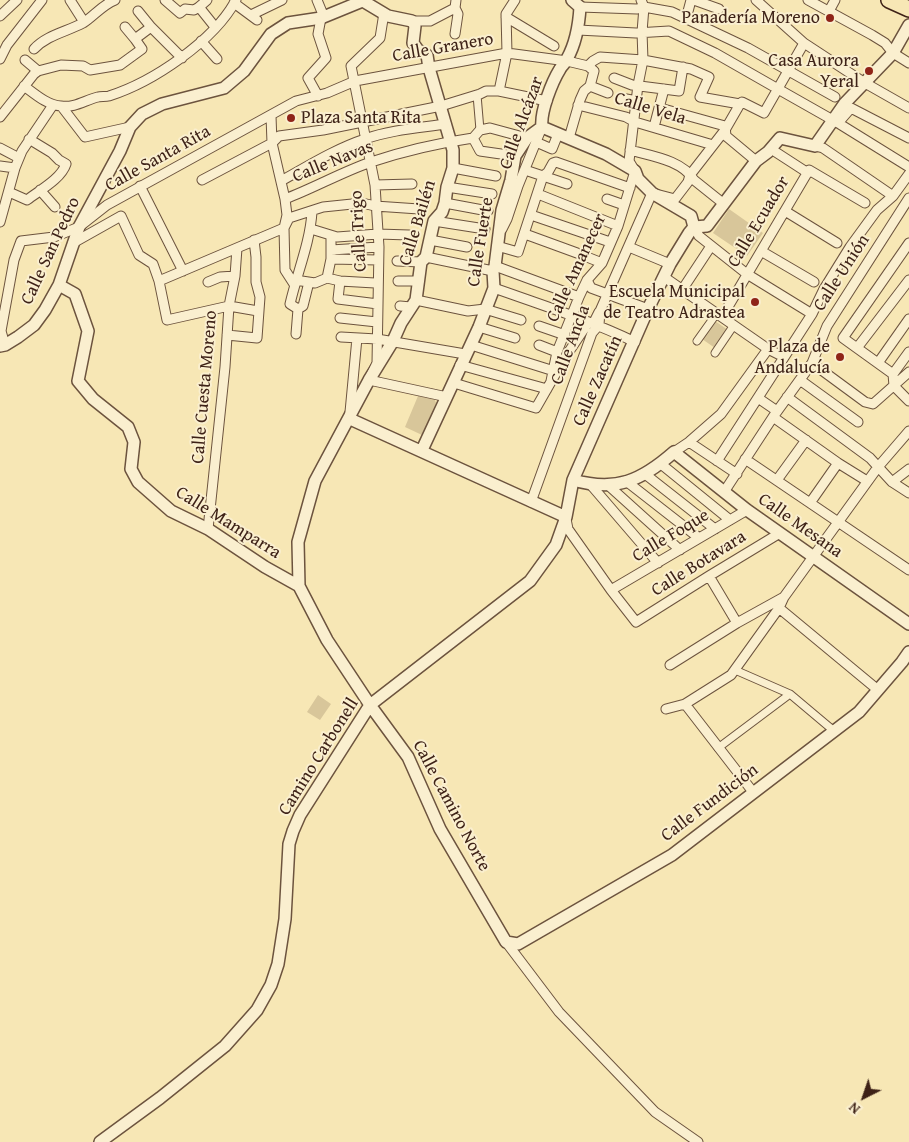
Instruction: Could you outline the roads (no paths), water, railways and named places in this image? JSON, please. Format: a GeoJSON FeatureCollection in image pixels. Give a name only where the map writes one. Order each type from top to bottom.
{"type":"FeatureCollection","features":[{"type":"Feature","properties":{"kind":"highway"},"geometry":{"type":"LineString","coordinates":[[889,0],[909,9]]}},
{"type":"Feature","properties":{"kind":"street"},"geometry":{"type":"LineString","coordinates":[[0,16],[17,0]]}},
{"type":"Feature","properties":{"kind":"street"},"geometry":{"type":"LineString","coordinates":[[0,59],[7,45],[42,0]]}},
{"type":"Feature","properties":{"kind":"street"},"geometry":{"type":"LineString","coordinates":[[70,0],[84,22]]}},
{"type":"Feature","properties":{"kind":"street"},"geometry":{"type":"LineString","coordinates":[[34,49],[42,40],[84,22],[108,3],[115,0]]}},
{"type":"Feature","properties":{"kind":"street"},"geometry":{"type":"LineString","coordinates":[[166,0],[180,13],[185,8],[194,10],[207,0]]}},
{"type":"Feature","properties":{"kind":"street"},"geometry":{"type":"LineString","coordinates":[[24,86],[52,105],[62,107],[75,106],[98,97],[108,96],[148,79],[182,58],[202,41],[235,2],[254,18],[282,0]]}},
{"type":"Feature","properties":{"kind":"street"},"geometry":{"type":"LineString","coordinates":[[317,0],[323,17],[318,34],[326,58],[308,78],[322,94]]}},
{"type":"Feature","properties":{"kind":"street"},"geometry":{"type":"LineString","coordinates":[[62,107],[85,137],[130,127],[142,114],[162,104],[224,88],[244,71],[271,34],[288,23],[323,17],[364,0],[388,16],[412,21],[430,21],[455,4],[458,14],[455,34]]}},
{"type":"Feature","properties":{"kind":"street"},"geometry":{"type":"LineString","coordinates":[[499,91],[507,53],[506,14],[515,0]]}},
{"type":"Feature","properties":{"kind":"street"},"geometry":{"type":"LineString","coordinates":[[686,19],[692,0],[719,9]]}},
{"type":"Feature","properties":{"kind":"street"},"geometry":{"type":"LineString","coordinates":[[756,0],[804,44],[865,83],[909,108]]}},
{"type":"Feature","properties":{"kind":"street"},"geometry":{"type":"LineString","coordinates":[[808,0],[885,43],[893,52],[909,63]]}},
{"type":"Feature","properties":{"kind":"street"},"geometry":{"type":"LineString","coordinates":[[829,11],[835,0]]}},
{"type":"Feature","properties":{"kind":"street"},"geometry":{"type":"LineString","coordinates":[[576,3],[637,9],[644,2],[672,12],[748,48],[834,97]]}},
{"type":"Feature","properties":{"kind":"street","name":"Calle Amanecer"},"geometry":{"type":"LineString","coordinates":[[644,2],[643,60],[638,85],[630,161],[638,179],[652,193],[691,216],[694,227]]}},
{"type":"Feature","properties":{"kind":"street","name":"Calle Alcázar"},"geometry":{"type":"LineString","coordinates":[[542,127],[541,121],[547,101],[560,68],[567,61],[578,30],[576,3]]}},
{"type":"Feature","properties":{"kind":"street"},"geometry":{"type":"LineString","coordinates":[[200,7],[215,27]]}},
{"type":"Feature","properties":{"kind":"street"},"geometry":{"type":"LineString","coordinates":[[138,11],[182,58]]}},
{"type":"Feature","properties":{"kind":"street","name":"Calle Trigo"},"geometry":{"type":"LineString","coordinates":[[370,380],[377,363],[379,247],[375,185],[364,139],[363,121],[351,66],[380,38],[384,13]]}},
{"type":"Feature","properties":{"kind":"street"},"geometry":{"type":"LineString","coordinates":[[506,17],[554,46]]}},
{"type":"Feature","properties":{"kind":"street","name":"Calle Bailén"},"geometry":{"type":"LineString","coordinates":[[370,380],[393,342],[397,323],[409,304],[419,281],[434,221],[442,212],[453,168],[451,141],[429,68],[427,54],[418,50],[413,43],[415,26],[412,21]]}},
{"type":"Feature","properties":{"kind":"street"},"geometry":{"type":"LineString","coordinates":[[893,196],[823,148],[815,146],[835,121],[845,103],[893,52],[909,25]]}},
{"type":"Feature","properties":{"kind":"street"},"geometry":{"type":"LineString","coordinates":[[0,118],[38,71],[61,64],[83,66],[90,70],[120,65],[142,49],[126,27]]}},
{"type":"Feature","properties":{"kind":"street"},"geometry":{"type":"LineString","coordinates":[[135,39],[151,27]]}},
{"type":"Feature","properties":{"kind":"street"},"geometry":{"type":"LineString","coordinates":[[578,30],[669,31],[715,53],[835,121],[909,167]]}},
{"type":"Feature","properties":{"kind":"street"},"geometry":{"type":"LineString","coordinates":[[202,41],[217,59]]}},
{"type":"Feature","properties":{"kind":"street"},"geometry":{"type":"LineString","coordinates":[[515,156],[480,151],[473,138],[480,130],[490,128],[532,140],[552,149],[564,136],[584,91],[590,86],[594,71],[588,66],[600,57],[643,60],[683,67],[709,76],[700,98],[740,104],[742,102],[764,114],[804,44]]}},
{"type":"Feature","properties":{"kind":"street","name":"Calle Granero"},"geometry":{"type":"LineString","coordinates":[[322,94],[355,82],[507,53],[567,61],[588,66]]}},
{"type":"Feature","properties":{"kind":"street"},"geometry":{"type":"LineString","coordinates":[[25,60],[38,71]]}},
{"type":"Feature","properties":{"kind":"street"},"geometry":{"type":"LineString","coordinates":[[614,78],[632,85],[679,92],[683,67]]}},
{"type":"Feature","properties":{"kind":"street"},"geometry":{"type":"LineString","coordinates":[[590,86],[608,93]]}},
{"type":"Feature","properties":{"kind":"street"},"geometry":{"type":"LineString","coordinates":[[654,127],[664,89]]}},
{"type":"Feature","properties":{"kind":"street"},"geometry":{"type":"LineString","coordinates":[[202,180],[272,143],[279,136],[323,130],[441,106],[477,96],[486,91],[499,91],[547,101]]}},
{"type":"Feature","properties":{"kind":"street","name":"Calle Santa Rita"},"geometry":{"type":"LineString","coordinates":[[3,346],[1,331],[14,260],[21,241],[54,237],[79,227],[107,205],[140,186],[296,101],[322,94]]}},
{"type":"Feature","properties":{"kind":"street"},"geometry":{"type":"LineString","coordinates":[[477,96],[480,130]]}},
{"type":"Feature","properties":{"kind":"street"},"geometry":{"type":"LineString","coordinates":[[621,98],[637,100]]}},
{"type":"Feature","properties":{"kind":"street"},"geometry":{"type":"LineString","coordinates":[[652,193],[675,199],[688,182],[690,175],[725,130],[740,104]]}},
{"type":"Feature","properties":{"kind":"street"},"geometry":{"type":"LineString","coordinates":[[1,216],[19,158],[29,139],[52,105]]}},
{"type":"Feature","properties":{"kind":"street","name":"Calle Vela"},"geometry":{"type":"LineString","coordinates":[[578,105],[626,117],[635,122],[713,145]]}},
{"type":"Feature","properties":{"kind":"street"},"geometry":{"type":"LineString","coordinates":[[660,108],[725,126],[726,136],[756,161]]}},
{"type":"Feature","properties":{"kind":"street"},"geometry":{"type":"LineString","coordinates":[[835,121],[850,108],[909,138]]}},
{"type":"Feature","properties":{"kind":"street"},"geometry":{"type":"LineString","coordinates":[[270,116],[272,143],[287,215],[284,228],[285,270],[295,282]]}},
{"type":"Feature","properties":{"kind":"street"},"geometry":{"type":"LineString","coordinates":[[281,180],[332,153],[364,139],[388,132],[446,124]]}},
{"type":"Feature","properties":{"kind":"street","name":"Calle San Pedro"},"geometry":{"type":"LineString","coordinates":[[3,346],[34,325],[45,310],[59,285],[79,227],[120,151],[130,127]]}},
{"type":"Feature","properties":{"kind":"street"},"geometry":{"type":"LineString","coordinates":[[542,127],[606,154],[635,171]]}},
{"type":"Feature","properties":{"kind":"street","name":"Calle Fuerte"},"geometry":{"type":"LineString","coordinates":[[422,450],[454,383],[494,288],[494,269],[502,210],[511,180],[515,156],[532,140],[542,127]]}},
{"type":"Feature","properties":{"kind":"street","name":"Calle Navas"},"geometry":{"type":"LineString","coordinates":[[285,199],[370,163],[451,141],[473,138]]}},
{"type":"Feature","properties":{"kind":"street","name":"Calle Zacatín"},"geometry":{"type":"LineString","coordinates":[[566,517],[573,480],[648,309],[688,233],[694,227],[707,226],[756,161],[771,149],[780,138],[815,146]]}},
{"type":"Feature","properties":{"kind":"street"},"geometry":{"type":"LineString","coordinates":[[9,192],[27,200],[60,174],[66,164],[58,160],[52,152],[29,139]]}},
{"type":"Feature","properties":{"kind":"street","name":"Calle Alcázar"},"geometry":{"type":"LineString","coordinates":[[499,233],[507,219],[525,170],[532,140]]}},
{"type":"Feature","properties":{"kind":"street"},"geometry":{"type":"LineString","coordinates":[[0,148],[19,158]]}},
{"type":"Feature","properties":{"kind":"street"},"geometry":{"type":"LineString","coordinates":[[771,149],[865,203]]}},
{"type":"Feature","properties":{"kind":"street"},"geometry":{"type":"LineString","coordinates":[[630,150],[672,162],[724,204]]}},
{"type":"Feature","properties":{"kind":"street"},"geometry":{"type":"LineString","coordinates":[[497,246],[518,252],[532,215],[543,176],[548,172],[553,163],[556,162],[630,188]]}},
{"type":"Feature","properties":{"kind":"street"},"geometry":{"type":"LineString","coordinates":[[0,166],[15,168]]}},
{"type":"Feature","properties":{"kind":"street"},"geometry":{"type":"LineString","coordinates":[[453,168],[496,176]]}},
{"type":"Feature","properties":{"kind":"street"},"geometry":{"type":"LineString","coordinates":[[525,170],[567,184]]}},
{"type":"Feature","properties":{"kind":"street","name":"Calle Amanecer"},"geometry":{"type":"LineString","coordinates":[[549,385],[554,371],[557,352],[579,297],[586,280],[602,263],[618,226],[635,171]]}},
{"type":"Feature","properties":{"kind":"street","name":"Calle Ecuador"},"geometry":{"type":"LineString","coordinates":[[719,315],[747,274],[808,171]]}},
{"type":"Feature","properties":{"kind":"street"},"geometry":{"type":"LineString","coordinates":[[717,462],[812,314],[824,289],[850,247],[877,210],[893,196],[909,174]]}},
{"type":"Feature","properties":{"kind":"street"},"geometry":{"type":"LineString","coordinates":[[375,185],[412,184]]}},
{"type":"Feature","properties":{"kind":"street"},"geometry":{"type":"LineString","coordinates":[[140,186],[183,271]]}},
{"type":"Feature","properties":{"kind":"street"},"geometry":{"type":"LineString","coordinates":[[447,187],[492,194]]}},
{"type":"Feature","properties":{"kind":"street"},"geometry":{"type":"LineString","coordinates":[[40,190],[55,207]]}},
{"type":"Feature","properties":{"kind":"street","name":"Calle Ancla"},"geometry":{"type":"LineString","coordinates":[[531,502],[592,333],[599,325],[600,311],[652,193]]}},
{"type":"Feature","properties":{"kind":"street"},"geometry":{"type":"LineString","coordinates":[[538,194],[618,226]]}},
{"type":"Feature","properties":{"kind":"street","name":"Calle Unión"},"geometry":{"type":"LineString","coordinates":[[724,492],[775,414],[812,363],[827,326],[909,198]]}},
{"type":"Feature","properties":{"kind":"street"},"geometry":{"type":"LineString","coordinates":[[607,199],[624,205]]}},
{"type":"Feature","properties":{"kind":"street"},"geometry":{"type":"LineString","coordinates":[[159,281],[284,228],[289,218],[323,207],[362,203],[375,206],[419,209]]}},
{"type":"Feature","properties":{"kind":"street"},"geometry":{"type":"LineString","coordinates":[[445,203],[488,211]]}},
{"type":"Feature","properties":{"kind":"street"},"geometry":{"type":"LineString","coordinates":[[785,211],[837,243]]}},
{"type":"Feature","properties":{"kind":"street"},"geometry":{"type":"LineString","coordinates":[[298,309],[290,304],[311,229],[312,212]]}},
{"type":"Feature","properties":{"kind":"street"},"geometry":{"type":"LineString","coordinates":[[532,215],[610,242]]}},
{"type":"Feature","properties":{"kind":"street"},"geometry":{"type":"LineString","coordinates":[[73,243],[122,216],[139,255],[153,264],[159,281],[167,320],[229,306],[258,311]]}},
{"type":"Feature","properties":{"kind":"street"},"geometry":{"type":"LineString","coordinates":[[434,221],[485,230]]}},
{"type":"Feature","properties":{"kind":"street"},"geometry":{"type":"LineString","coordinates":[[694,227],[699,236],[747,274],[812,314]]}},
{"type":"Feature","properties":{"kind":"street"},"geometry":{"type":"LineString","coordinates":[[311,229],[331,236],[408,235]]}},
{"type":"Feature","properties":{"kind":"street"},"geometry":{"type":"LineString","coordinates":[[525,234],[577,253]]}},
{"type":"Feature","properties":{"kind":"street"},"geometry":{"type":"LineString","coordinates":[[327,278],[331,255],[331,236]]}},
{"type":"Feature","properties":{"kind":"street"},"geometry":{"type":"LineString","coordinates":[[226,335],[257,338],[260,298],[256,282],[254,240]]}},
{"type":"Feature","properties":{"kind":"street"},"geometry":{"type":"LineString","coordinates":[[430,240],[467,247]]}},
{"type":"Feature","properties":{"kind":"street"},"geometry":{"type":"LineString","coordinates":[[893,374],[843,338],[909,243]]}},
{"type":"Feature","properties":{"kind":"street"},"geometry":{"type":"LineString","coordinates":[[629,246],[670,264]]}},
{"type":"Feature","properties":{"kind":"street"},"geometry":{"type":"LineString","coordinates":[[682,290],[711,246]]}},
{"type":"Feature","properties":{"kind":"street"},"geometry":{"type":"LineString","coordinates":[[331,255],[379,247]]}},
{"type":"Feature","properties":{"kind":"street","name":"Calle Cuesta Moreno"},"geometry":{"type":"LineString","coordinates":[[208,529],[225,367],[226,335],[237,248]]}},
{"type":"Feature","properties":{"kind":"street"},"geometry":{"type":"LineString","coordinates":[[761,251],[814,282]]}},
{"type":"Feature","properties":{"kind":"street"},"geometry":{"type":"LineString","coordinates":[[331,255],[378,260]]}},
{"type":"Feature","properties":{"kind":"street"},"geometry":{"type":"LineString","coordinates":[[587,257],[602,263]]}},
{"type":"Feature","properties":{"kind":"street"},"geometry":{"type":"LineString","coordinates":[[396,261],[423,260],[494,269],[579,297]]}},
{"type":"Feature","properties":{"kind":"street"},"geometry":{"type":"LineString","coordinates":[[208,282],[220,276],[234,276]]}},
{"type":"Feature","properties":{"kind":"street"},"geometry":{"type":"LineString","coordinates":[[295,282],[315,283],[327,278],[340,281],[375,283],[378,280]]}},
{"type":"Feature","properties":{"kind":"street"},"geometry":{"type":"LineString","coordinates":[[664,278],[768,349],[784,357]]}},
{"type":"Feature","properties":{"kind":"street"},"geometry":{"type":"LineString","coordinates":[[586,280],[590,288],[648,309]]}},
{"type":"Feature","properties":{"kind":"street"},"geometry":{"type":"LineString","coordinates":[[857,348],[909,280]]}},
{"type":"Feature","properties":{"kind":"street"},"geometry":{"type":"LineString","coordinates":[[340,281],[338,299],[378,304]]}},
{"type":"Feature","properties":{"kind":"street"},"geometry":{"type":"LineString","coordinates":[[398,281],[419,281]]}},
{"type":"Feature","properties":{"kind":"street"},"geometry":{"type":"LineString","coordinates":[[298,309],[303,306],[309,282]]}},
{"type":"Feature","properties":{"kind":"street","name":"Calle Mamparra"},"geometry":{"type":"LineString","coordinates":[[59,285],[75,294],[88,330],[78,382],[93,399],[128,427],[134,442],[131,470],[138,482],[172,511],[208,529],[265,567],[299,586]]}},
{"type":"Feature","properties":{"kind":"street"},"geometry":{"type":"LineString","coordinates":[[494,288],[588,323],[599,325],[634,342]]}},
{"type":"Feature","properties":{"kind":"street"},"geometry":{"type":"LineString","coordinates":[[409,304],[468,311],[485,309],[521,320]]}},
{"type":"Feature","properties":{"kind":"street"},"geometry":{"type":"LineString","coordinates":[[296,334],[298,309]]}},
{"type":"Feature","properties":{"kind":"street"},"geometry":{"type":"LineString","coordinates":[[454,383],[536,408],[564,359],[588,323],[594,322],[600,311]]}},
{"type":"Feature","properties":{"kind":"street"},"geometry":{"type":"LineString","coordinates":[[697,341],[719,315]]}},
{"type":"Feature","properties":{"kind":"street"},"geometry":{"type":"LineString","coordinates":[[340,318],[377,322]]}},
{"type":"Feature","properties":{"kind":"street"},"geometry":{"type":"LineString","coordinates":[[878,363],[909,319]]}},
{"type":"Feature","properties":{"kind":"street"},"geometry":{"type":"LineString","coordinates":[[715,353],[734,325]]}},
{"type":"Feature","properties":{"kind":"street"},"geometry":{"type":"LineString","coordinates":[[479,326],[516,338]]}},
{"type":"Feature","properties":{"kind":"street"},"geometry":{"type":"LineString","coordinates":[[539,326],[565,335]]}},
{"type":"Feature","properties":{"kind":"street"},"geometry":{"type":"LineString","coordinates":[[341,337],[377,339],[554,371]]}},
{"type":"Feature","properties":{"kind":"street"},"geometry":{"type":"LineString","coordinates":[[350,419],[357,338]]}},
{"type":"Feature","properties":{"kind":"street"},"geometry":{"type":"LineString","coordinates":[[538,345],[557,352]]}},
{"type":"Feature","properties":{"kind":"street"},"geometry":{"type":"LineString","coordinates":[[573,480],[591,485],[609,486],[645,474],[661,464],[721,414],[768,349]]}},
{"type":"Feature","properties":{"kind":"street"},"geometry":{"type":"LineString","coordinates":[[909,352],[893,374],[894,386],[909,401]]}},
{"type":"Feature","properties":{"kind":"street"},"geometry":{"type":"LineString","coordinates":[[465,355],[549,385]]}},
{"type":"Feature","properties":{"kind":"street"},"geometry":{"type":"LineString","coordinates":[[812,363],[865,402],[873,404],[909,372]]}},
{"type":"Feature","properties":{"kind":"street"},"geometry":{"type":"LineString","coordinates":[[299,586],[298,542],[316,481],[370,380],[447,397]]}},
{"type":"Feature","properties":{"kind":"street"},"geometry":{"type":"LineString","coordinates":[[800,380],[858,422]]}},
{"type":"Feature","properties":{"kind":"street"},"geometry":{"type":"LineString","coordinates":[[787,397],[870,458],[892,482],[909,493]]}},
{"type":"Feature","properties":{"kind":"street"},"geometry":{"type":"LineString","coordinates":[[758,398],[806,440],[867,481]]}},
{"type":"Feature","properties":{"kind":"street"},"geometry":{"type":"LineString","coordinates":[[350,419],[422,450],[566,517],[568,529],[611,590]]}},
{"type":"Feature","properties":{"kind":"street"},"geometry":{"type":"LineString","coordinates":[[666,710],[685,704],[731,675],[867,481],[909,432]]}},
{"type":"Feature","properties":{"kind":"street"},"geometry":{"type":"LineString","coordinates":[[777,480],[806,440]]}},
{"type":"Feature","properties":{"kind":"street"},"geometry":{"type":"LineString","coordinates":[[689,442],[737,474]]}},
{"type":"Feature","properties":{"kind":"street","name":"Calle Mesana"},"geometry":{"type":"LineString","coordinates":[[674,452],[747,510],[909,624]]}},
{"type":"Feature","properties":{"kind":"street"},"geometry":{"type":"LineString","coordinates":[[745,459],[909,570]]}},
{"type":"Feature","properties":{"kind":"street"},"geometry":{"type":"LineString","coordinates":[[810,504],[838,463]]}},
{"type":"Feature","properties":{"kind":"street"},"geometry":{"type":"LineString","coordinates":[[661,464],[730,520]]}},
{"type":"Feature","properties":{"kind":"street"},"geometry":{"type":"LineString","coordinates":[[892,482],[909,469]]}},
{"type":"Feature","properties":{"kind":"street"},"geometry":{"type":"LineString","coordinates":[[645,474],[715,529]]}},
{"type":"Feature","properties":{"kind":"street"},"geometry":{"type":"LineString","coordinates":[[626,481],[699,538]]}},
{"type":"Feature","properties":{"kind":"street"},"geometry":{"type":"LineString","coordinates":[[591,485],[658,563]]}},
{"type":"Feature","properties":{"kind":"street"},"geometry":{"type":"LineString","coordinates":[[609,486],[680,550]]}},
{"type":"Feature","properties":{"kind":"street","name":"Calle Foque"},"geometry":{"type":"LineString","coordinates":[[611,590],[747,510]]}},
{"type":"Feature","properties":{"kind":"street","name":"Camino Carbonell"},"geometry":{"type":"LineString","coordinates":[[100,1142],[160,1098],[225,1046],[257,1010],[271,985],[278,964],[285,919],[289,844],[300,816],[370,705],[530,581],[556,545],[566,517]]}},
{"type":"Feature","properties":{"kind":"street","name":"Calle Botavara"},"geometry":{"type":"LineString","coordinates":[[611,590],[636,622],[780,533]]}},
{"type":"Feature","properties":{"kind":"street"},"geometry":{"type":"LineString","coordinates":[[709,576],[737,623]]}},
{"type":"Feature","properties":{"kind":"street","name":"Calle Camino Norte"},"geometry":{"type":"LineString","coordinates":[[299,586],[327,640],[370,705],[408,757],[440,829],[506,942]]}},
{"type":"Feature","properties":{"kind":"street"},"geometry":{"type":"LineString","coordinates":[[670,665],[737,623],[784,597]]}},
{"type":"Feature","properties":{"kind":"street"},"geometry":{"type":"LineString","coordinates":[[779,608],[878,690]]}},
{"type":"Feature","properties":{"kind":"street","name":"Calle Fundición"},"geometry":{"type":"LineString","coordinates":[[506,942],[518,944],[672,855],[859,712],[878,690],[906,665],[909,652]]}},
{"type":"Feature","properties":{"kind":"street"},"geometry":{"type":"LineString","coordinates":[[735,670],[790,694],[834,731]]}},
{"type":"Feature","properties":{"kind":"street"},"geometry":{"type":"LineString","coordinates":[[718,748],[790,694]]}},
{"type":"Feature","properties":{"kind":"street"},"geometry":{"type":"LineString","coordinates":[[685,704],[752,792]]}},
{"type":"Feature","properties":{"kind":"street"},"geometry":{"type":"LineString","coordinates":[[506,942],[559,1012],[654,1112],[698,1142]]}},
{"type":"Feature","properties":{"kind":"place","name":"Panadería Moreno"},"geometry":{"type":"Point","coordinates":[830,18]}},
{"type":"Feature","properties":{"kind":"place","name":"Casa Aurora Yeral"},"geometry":{"type":"Point","coordinates":[869,71]}},
{"type":"Feature","properties":{"kind":"place","name":"Plaza Santa Rita"},"geometry":{"type":"Point","coordinates":[291,118]}},
{"type":"Feature","properties":{"kind":"place","name":"Escuela Municipal de Teatro Adrastea"},"geometry":{"type":"Point","coordinates":[755,302]}},
{"type":"Feature","properties":{"kind":"place","name":"Plaza de Andalucía"},"geometry":{"type":"Point","coordinates":[840,357]}}]}
